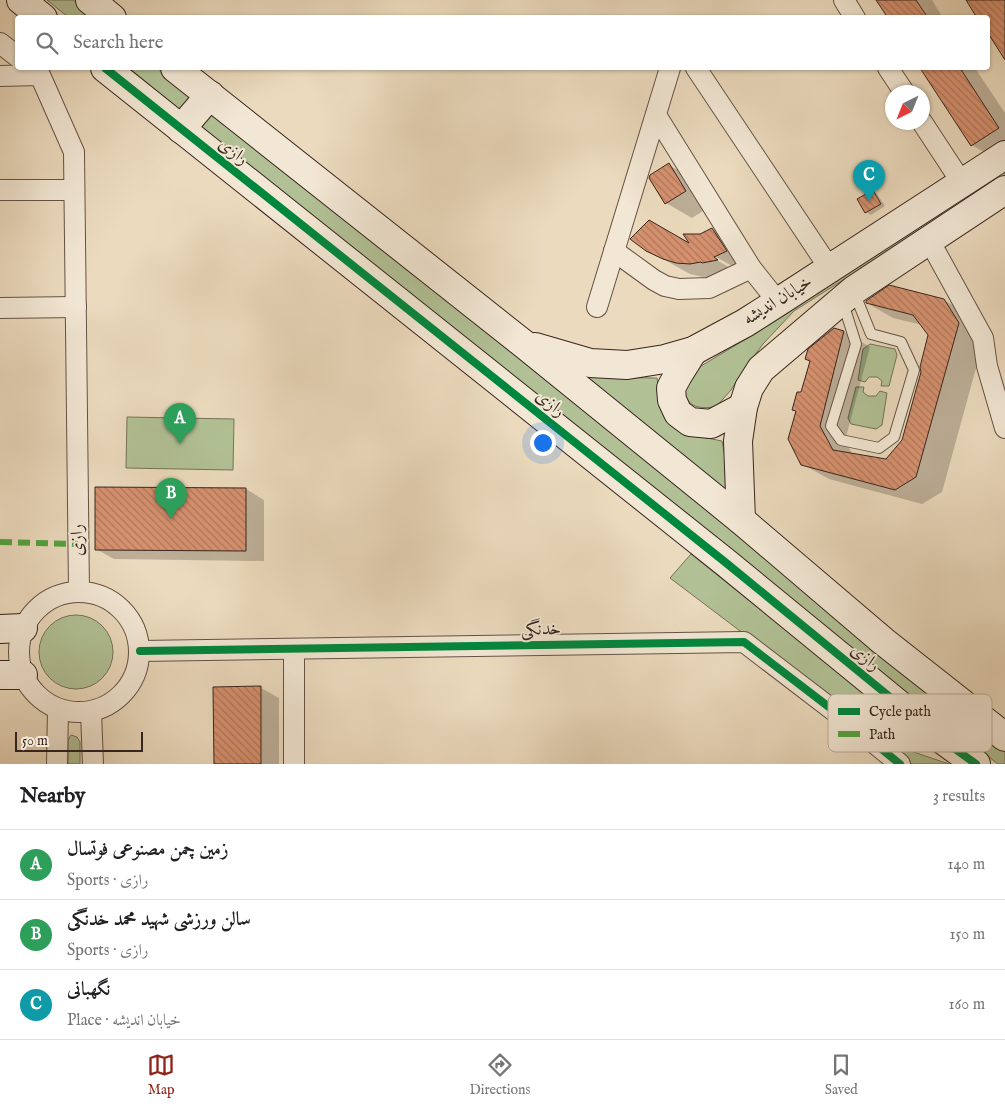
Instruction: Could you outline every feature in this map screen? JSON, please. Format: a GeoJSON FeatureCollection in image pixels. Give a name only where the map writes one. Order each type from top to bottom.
{"type":"FeatureCollection","features":[{"type":"Feature","properties":{"kind":"street"},"geometry":{"type":"LineString","coordinates":[[21,0],[39,15]]}},
{"type":"Feature","properties":{"kind":"street"},"geometry":{"type":"LineString","coordinates":[[90,0],[108,15]]}},
{"type":"Feature","properties":{"kind":"street"},"geometry":{"type":"LineString","coordinates":[[844,0],[854,15]]}},
{"type":"Feature","properties":{"kind":"street"},"geometry":{"type":"LineString","coordinates":[[0,43],[15,55]]}},
{"type":"Feature","properties":{"kind":"street","name":"رازی"},"geometry":{"type":"LineString","coordinates":[[107,70],[725,562],[886,694]]}},
{"type":"Feature","properties":{"kind":"street","name":"رازی"},"geometry":{"type":"LineString","coordinates":[[178,70],[525,345],[741,520],[883,640],[951,694]]}},
{"type":"Feature","properties":{"kind":"street"},"geometry":{"type":"LineString","coordinates":[[597,307],[669,70]]}},
{"type":"Feature","properties":{"kind":"street"},"geometry":{"type":"LineString","coordinates":[[697,70],[830,269]]}},
{"type":"Feature","properties":{"kind":"street"},"geometry":{"type":"LineString","coordinates":[[889,70],[899,85]]}},
{"type":"Feature","properties":{"kind":"street"},"geometry":{"type":"LineString","coordinates":[[0,76],[35,72]]}},
{"type":"Feature","properties":{"kind":"street","name":"رازی"},"geometry":{"type":"LineString","coordinates":[[35,72],[74,152],[79,592]]}},
{"type":"Feature","properties":{"kind":"street"},"geometry":{"type":"LineString","coordinates":[[181,129],[210,95]]}},
{"type":"Feature","properties":{"kind":"street"},"geometry":{"type":"LineString","coordinates":[[656,115],[751,268],[778,302]]}},
{"type":"Feature","properties":{"kind":"street"},"geometry":{"type":"LineString","coordinates":[[927,130],[962,183]]}},
{"type":"Feature","properties":{"kind":"street","name":"خیابان اندیشه"},"geometry":{"type":"LineString","coordinates":[[525,345],[590,363],[627,365],[664,360],[693,351],[778,302],[1005,155]]}},
{"type":"Feature","properties":{"kind":"street"},"geometry":{"type":"LineString","coordinates":[[0,190],[74,190]]}},
{"type":"Feature","properties":{"kind":"street","name":"خیابان اندیشه"},"geometry":{"type":"LineString","coordinates":[[741,520],[738,441],[743,407],[749,388],[762,369],[848,295],[929,240],[1003,195]]}},
{"type":"Feature","properties":{"kind":"street"},"geometry":{"type":"LineString","coordinates":[[929,240],[983,338],[987,366],[1005,428]]}},
{"type":"Feature","properties":{"kind":"street"},"geometry":{"type":"LineString","coordinates":[[614,251],[654,280],[665,286],[679,289],[709,288],[751,268]]}},
{"type":"Feature","properties":{"kind":"street"},"geometry":{"type":"LineString","coordinates":[[0,308],[76,307]]}},
{"type":"Feature","properties":{"kind":"street"},"geometry":{"type":"LineString","coordinates":[[693,351],[671,388],[672,400],[678,413],[690,422],[712,424],[743,407]]}},
{"type":"Feature","properties":{"kind":"street"},"geometry":{"type":"LineString","coordinates":[[79,592],[97,594],[114,603],[128,616],[136,632],[140,651],[137,672],[127,690],[111,704],[91,712],[74,713],[58,709],[43,701],[11,675],[19,660],[19,644],[12,628],[46,602],[61,594],[79,592]]}},
{"type":"Feature","properties":{"kind":"street","name":"خدنگی"},"geometry":{"type":"LineString","coordinates":[[140,651],[744,642],[828,706]]}},
{"type":"Feature","properties":{"kind":"street"},"geometry":{"type":"LineString","coordinates":[[294,649],[294,764]]}},
{"type":"Feature","properties":{"kind":"street"},"geometry":{"type":"LineString","coordinates":[[57,764],[58,709]]}},
{"type":"Feature","properties":{"kind":"street"},"geometry":{"type":"LineString","coordinates":[[91,712],[93,764]]}},
{"type":"Feature","properties":{"kind":"street","name":"رازی"},"geometry":{"type":"LineString","coordinates":[[992,727],[1005,737]]}},
{"type":"Feature","properties":{"kind":"street","name":"خدنگی"},"geometry":{"type":"LineString","coordinates":[[885,752],[900,764]]}},
{"type":"Feature","properties":{"kind":"street","name":"رازی"},"geometry":{"type":"LineString","coordinates":[[959,752],[976,764]]}},
{"type":"Feature","properties":{"kind":"lane"},"geometry":{"type":"LineString","coordinates":[[848,295],[871,334],[901,342],[914,370],[894,437],[880,448],[841,440],[831,426],[856,344],[848,295]]}},
{"type":"Feature","properties":{"kind":"green space"},"geometry":{"type":"Polygon","coordinates":[[[47,0],[73,0],[92,15],[66,15],[47,0]]]}},
{"type":"Feature","properties":{"kind":"green space"},"geometry":{"type":"Polygon","coordinates":[[[131,70],[159,70],[937,694],[908,694],[280,192],[131,70]]]}},
{"type":"Feature","properties":{"kind":"green space"},"geometry":{"type":"Polygon","coordinates":[[[1005,166],[1005,177],[794,311],[763,344],[731,390],[716,407],[698,407],[687,399],[681,387],[691,372],[746,339],[1005,166]]]}},
{"type":"Feature","properties":{"kind":"green space"},"geometry":{"type":"Polygon","coordinates":[[[870,344],[895,349],[897,355],[889,386],[881,386],[882,381],[877,377],[869,377],[865,382],[858,380],[863,349],[870,344]]]}},
{"type":"Feature","properties":{"kind":"green space"},"geometry":{"type":"Polygon","coordinates":[[[580,377],[657,378],[660,396],[692,435],[722,441],[734,502],[580,377]]]}},
{"type":"Feature","properties":{"kind":"green space"},"geometry":{"type":"Polygon","coordinates":[[[856,387],[864,387],[863,392],[868,396],[876,396],[880,391],[887,393],[882,425],[876,429],[851,424],[848,418],[856,387]]]}},
{"type":"Feature","properties":{"kind":"green space"},"geometry":{"type":"Polygon","coordinates":[[[127,417],[234,419],[233,470],[126,468],[127,417]]]}},
{"type":"Feature","properties":{"kind":"green space"},"geometry":{"type":"Polygon","coordinates":[[[691,554],[865,694],[828,694],[828,697],[826,696],[670,578],[691,554]]]}},
{"type":"Feature","properties":{"kind":"green space"},"geometry":{"type":"Polygon","coordinates":[[[76,615],[90,618],[102,626],[110,638],[113,652],[110,666],[102,678],[90,686],[76,689],[62,686],[50,678],[42,666],[39,652],[42,638],[50,626],[62,618],[76,615]]]}},
{"type":"Feature","properties":{"kind":"green space"},"geometry":{"type":"Polygon","coordinates":[[[71,735],[77,737],[80,742],[80,764],[68,764],[68,740],[71,735]]]}},
{"type":"Feature","properties":{"kind":"green space"},"geometry":{"type":"Polygon","coordinates":[[[992,739],[1005,749],[1005,764],[998,764],[983,752],[992,752],[992,739]]]}},
{"type":"Feature","properties":{"kind":"green space"},"geometry":{"type":"Polygon","coordinates":[[[896,752],[914,752],[949,764],[912,764],[896,752]]]}},
{"type":"Feature","properties":{"kind":"building"},"geometry":{"type":"Polygon","coordinates":[[[876,0],[916,0],[926,15],[886,15],[876,0]]]}},
{"type":"Feature","properties":{"kind":"building"},"geometry":{"type":"Polygon","coordinates":[[[966,0],[1005,0],[1005,60],[990,36],[990,15],[975,15],[966,0]]]}},
{"type":"Feature","properties":{"kind":"building"},"geometry":{"type":"Polygon","coordinates":[[[921,70],[961,70],[999,128],[971,146],[921,70]]]}},
{"type":"Feature","properties":{"kind":"building"},"geometry":{"type":"Polygon","coordinates":[[[669,163],[686,191],[665,204],[649,178],[650,175],[669,163]]]}},
{"type":"Feature","properties":{"kind":"building"},"geometry":{"type":"Polygon","coordinates":[[[873,190],[881,204],[865,213],[857,199],[873,190]]]}},
{"type":"Feature","properties":{"kind":"building"},"geometry":{"type":"Polygon","coordinates":[[[649,220],[689,243],[683,234],[700,234],[712,228],[727,251],[714,257],[718,260],[702,263],[676,263],[663,259],[646,251],[630,239],[649,220]]]}},
{"type":"Feature","properties":{"kind":"building"},"geometry":{"type":"Polygon","coordinates":[[[889,285],[944,299],[959,323],[916,477],[895,490],[801,465],[788,439],[796,411],[792,410],[797,392],[801,392],[810,361],[805,359],[808,349],[834,328],[844,331],[820,426],[833,450],[886,459],[902,440],[921,372],[920,367],[928,335],[913,315],[866,303],[866,301],[889,285]]]}},
{"type":"Feature","properties":{"kind":"building"},"geometry":{"type":"Polygon","coordinates":[[[95,487],[246,488],[246,551],[95,550],[95,487]]]}},
{"type":"Feature","properties":{"kind":"building"},"geometry":{"type":"Polygon","coordinates":[[[261,686],[261,764],[214,764],[213,687],[261,686]]]}},
{"type":"Feature","properties":{"kind":"marked path"},"geometry":{"type":"LineString","coordinates":[[0,542],[78,544]]}},
{"type":"Feature","properties":{"kind":"cycle path"},"geometry":{"type":"LineString","coordinates":[[108,70],[725,562],[886,694]]}},
{"type":"Feature","properties":{"kind":"cycle path"},"geometry":{"type":"LineString","coordinates":[[140,651],[744,642],[828,706]]}},
{"type":"Feature","properties":{"kind":"cycle path"},"geometry":{"type":"LineString","coordinates":[[885,752],[900,764]]}},
{"type":"Feature","properties":{"kind":"cycle path"},"geometry":{"type":"LineString","coordinates":[[959,752],[976,764]]}},
{"type":"Feature","properties":{"kind":"place","name":"نگهبانی"},"geometry":{"type":"Point","coordinates":[869,201]}},
{"type":"Feature","properties":{"kind":"place","name":"زمین چمن مصنوعی فوتسال"},"geometry":{"type":"Point","coordinates":[180,444]}},
{"type":"Feature","properties":{"kind":"place","name":"سالن ورزشی شهید محمد خدنگی"},"geometry":{"type":"Point","coordinates":[171,519]}}]}
